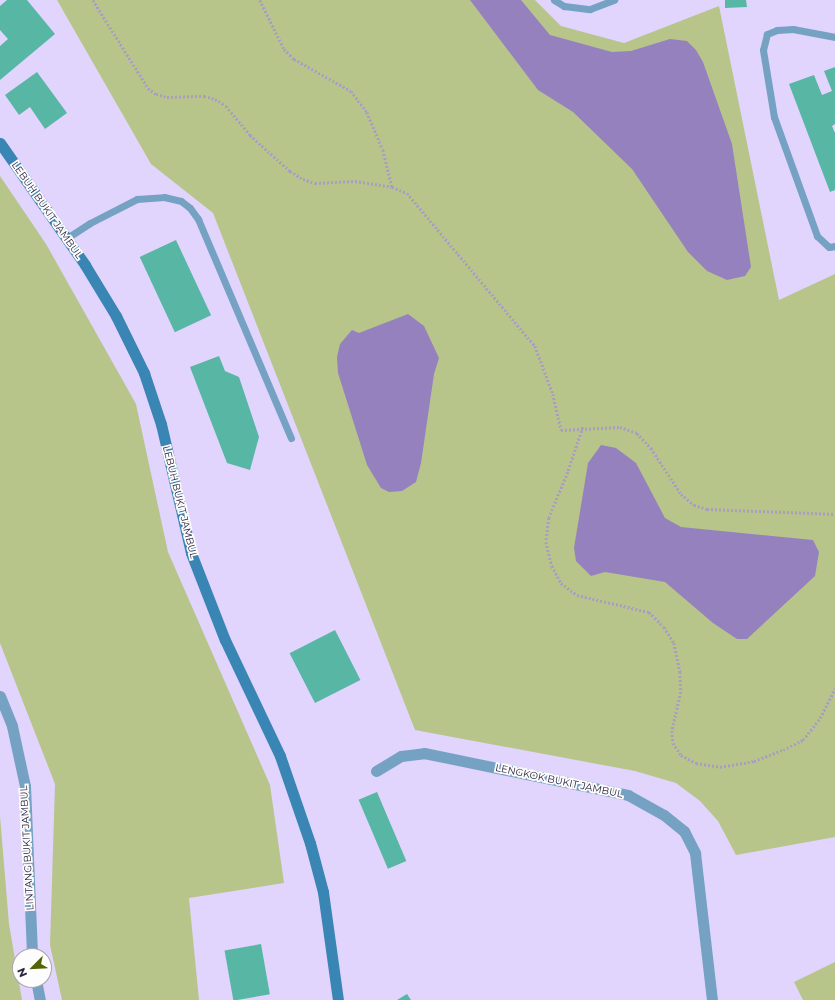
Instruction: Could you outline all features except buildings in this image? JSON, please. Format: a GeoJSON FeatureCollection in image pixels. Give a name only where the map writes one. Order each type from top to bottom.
{"type":"FeatureCollection","features":[{"type":"Feature","properties":{"kind":"main road","name":"LEBUH BUKIT JAMBUL"},"geometry":{"type":"LineString","coordinates":[[0,143],[67,238],[116,316],[144,374],[161,424],[191,553],[225,640],[280,756],[297,799],[323,892],[338,1000]]}},
{"type":"Feature","properties":{"kind":"street","name":"LINTANG BUKIT JAMBUL"},"geometry":{"type":"LineString","coordinates":[[0,696],[12,726],[25,786],[32,948]]}},
{"type":"Feature","properties":{"kind":"street","name":"LENGKOK BUKIT JAMBUL"},"geometry":{"type":"LineString","coordinates":[[376,771],[401,756],[424,753],[628,795],[664,815],[684,831],[695,853],[712,1000]]}},
{"type":"Feature","properties":{"kind":"street"},"geometry":{"type":"LineString","coordinates":[[38,988],[40,1000]]}},
{"type":"Feature","properties":{"kind":"lane"},"geometry":{"type":"LineString","coordinates":[[554,0],[564,6],[590,9],[614,0]]}},
{"type":"Feature","properties":{"kind":"lane"},"geometry":{"type":"LineString","coordinates":[[835,36],[793,29],[777,30],[767,34],[763,50],[774,117],[817,236],[829,247],[835,246]]}},
{"type":"Feature","properties":{"kind":"lane"},"geometry":{"type":"LineString","coordinates":[[67,238],[90,223],[137,199],[164,197],[181,201],[190,208],[198,219],[291,438]]}},
{"type":"Feature","properties":{"kind":"path"},"geometry":{"type":"LineString","coordinates":[[93,0],[148,88],[156,94],[167,97],[204,96],[215,99],[226,106],[250,135],[290,171],[303,179],[314,183],[355,181],[392,187],[407,193],[535,346],[553,394],[561,430],[583,427],[620,427],[637,433],[651,448],[681,494],[694,505],[707,509],[835,514]]}},
{"type":"Feature","properties":{"kind":"path"},"geometry":{"type":"LineString","coordinates":[[260,0],[284,49],[294,59],[351,91],[367,112],[383,150],[392,187]]}},
{"type":"Feature","properties":{"kind":"path"},"geometry":{"type":"LineString","coordinates":[[583,427],[568,472],[549,518],[546,542],[552,566],[561,583],[577,595],[649,612],[664,627],[674,643],[680,672],[680,692],[672,742],[681,755],[696,763],[720,766],[754,761],[783,750],[803,740],[820,718],[835,689]]}},
{"type":"Feature","properties":{"kind":"green space"},"geometry":{"type":"Polygon","coordinates":[[[57,0],[535,0],[561,26],[624,43],[719,6],[779,300],[835,274],[835,837],[736,855],[718,821],[700,801],[676,783],[635,771],[415,730],[213,213],[151,164],[57,0]]]}},
{"type":"Feature","properties":{"kind":"green space"},"geometry":{"type":"Polygon","coordinates":[[[0,176],[46,244],[136,404],[168,552],[270,785],[284,883],[189,898],[199,1000],[62,1000],[52,948],[50,945],[55,784],[0,643],[0,176]]]}},
{"type":"Feature","properties":{"kind":"green space"},"geometry":{"type":"Polygon","coordinates":[[[0,816],[9,924],[13,948],[12,988],[20,988],[22,1000],[0,1000],[0,816]]]}},
{"type":"Feature","properties":{"kind":"green space"},"geometry":{"type":"Polygon","coordinates":[[[835,962],[835,1000],[803,1000],[794,982],[835,962]]]}},
{"type":"Feature","properties":{"kind":"shaded area"},"geometry":{"type":"Polygon","coordinates":[[[470,0],[521,0],[550,35],[612,52],[631,51],[670,39],[687,41],[696,50],[703,62],[732,144],[751,267],[745,276],[727,280],[707,271],[688,252],[632,169],[573,112],[538,90],[470,0]]]}},
{"type":"Feature","properties":{"kind":"shaded area"},"geometry":{"type":"Polygon","coordinates":[[[408,314],[424,326],[439,358],[434,374],[421,463],[416,482],[402,491],[389,492],[381,488],[367,465],[338,373],[337,357],[340,344],[352,330],[359,333],[408,314]]]}},
{"type":"Feature","properties":{"kind":"shaded area"},"geometry":{"type":"Polygon","coordinates":[[[601,445],[616,448],[636,463],[665,518],[681,527],[813,540],[819,552],[815,576],[747,639],[737,639],[713,623],[665,582],[605,572],[591,576],[576,561],[574,548],[588,463],[601,445]]]}}]}
